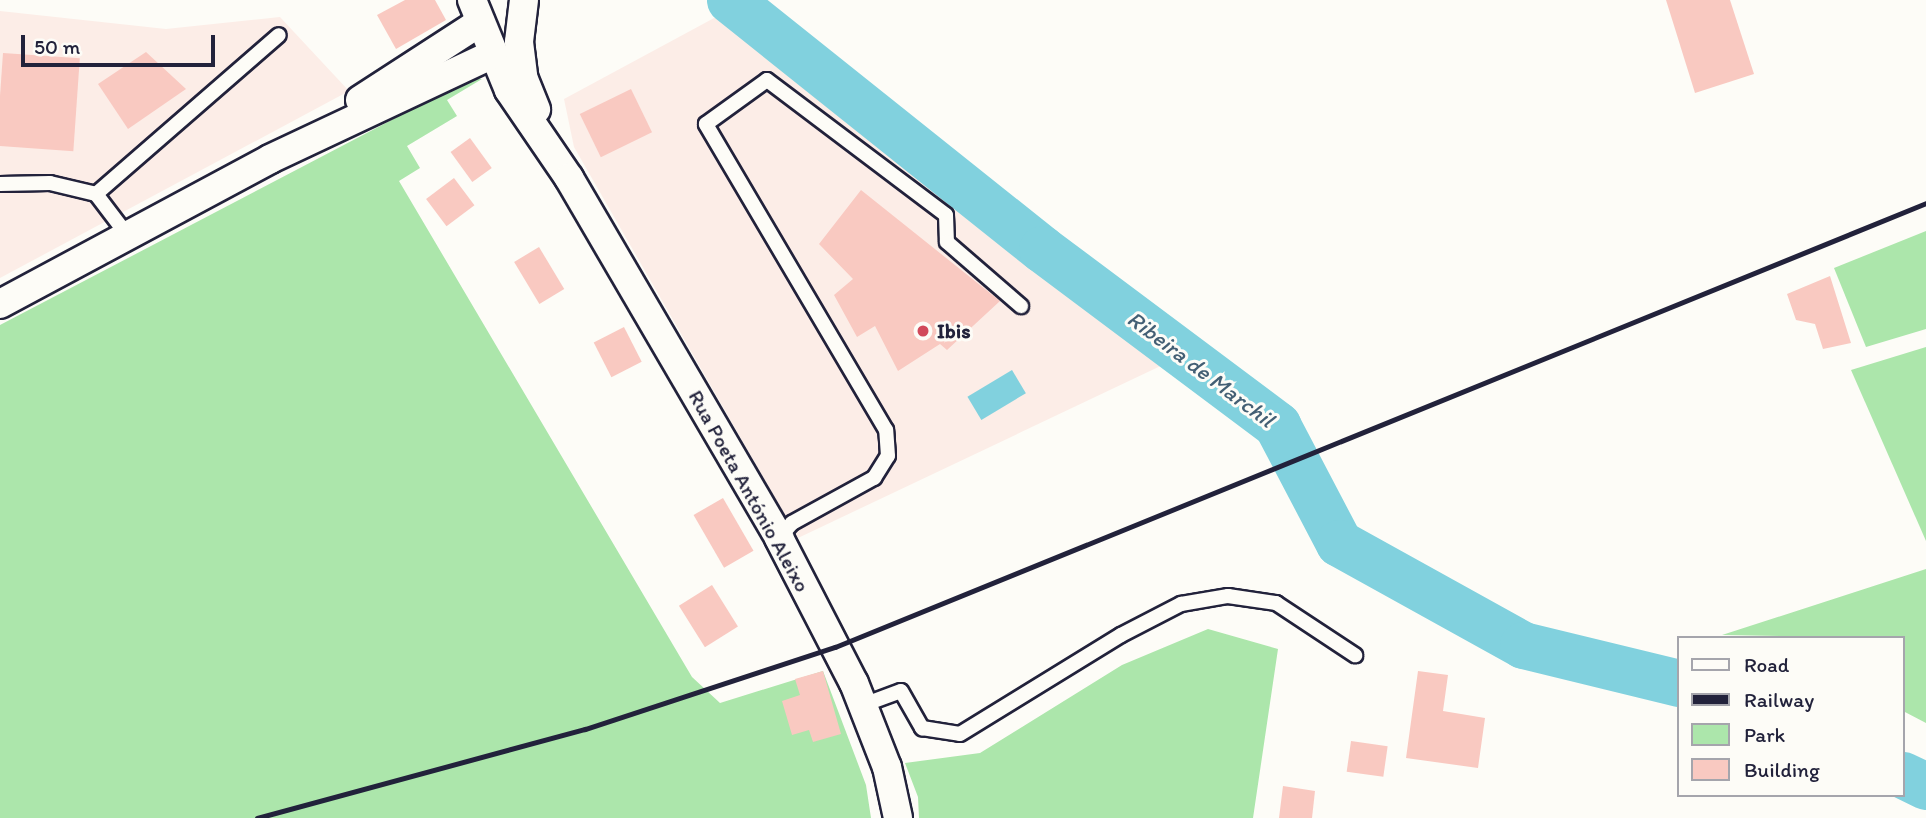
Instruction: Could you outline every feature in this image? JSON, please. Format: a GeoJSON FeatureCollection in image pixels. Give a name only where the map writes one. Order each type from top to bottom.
{"type":"FeatureCollection","features":[{"type":"Feature","properties":{"kind":"street","name":"Rua Poeta António Aleixo"},"geometry":{"type":"LineString","coordinates":[[524,0],[519,42],[523,77],[569,178]]}},
{"type":"Feature","properties":{"kind":"street","name":"Rua Poeta António Aleixo"},"geometry":{"type":"LineString","coordinates":[[475,11],[491,55],[509,90],[569,178],[779,538],[863,705],[887,767],[898,818]]}},
{"type":"Feature","properties":{"kind":"street"},"geometry":{"type":"LineString","coordinates":[[270,159],[475,11]]}},
{"type":"Feature","properties":{"kind":"street"},"geometry":{"type":"LineString","coordinates":[[0,304],[270,159],[491,55]]}},
{"type":"Feature","properties":{"kind":"lane"},"geometry":{"type":"LineString","coordinates":[[96,194],[279,35]]}},
{"type":"Feature","properties":{"kind":"lane"},"geometry":{"type":"LineString","coordinates":[[779,538],[792,523],[874,478],[888,456],[886,430],[706,124],[768,80],[946,215],[947,242],[1021,306]]}},
{"type":"Feature","properties":{"kind":"lane"},"geometry":{"type":"LineString","coordinates":[[0,184],[50,183],[96,194],[128,236]]}},
{"type":"Feature","properties":{"kind":"lane"},"geometry":{"type":"LineString","coordinates":[[863,705],[901,691],[922,728],[960,734],[1121,635],[1181,604],[1228,596],[1276,603],[1355,655]]}},
{"type":"Feature","properties":{"kind":"shaded area"},"geometry":{"type":"Polygon","coordinates":[[[0,11],[166,29],[280,17],[349,91],[0,278],[0,11]]]}},
{"type":"Feature","properties":{"kind":"shaded area"},"geometry":{"type":"Polygon","coordinates":[[[716,17],[1169,362],[798,538],[574,147],[564,99],[716,17]]]}},
{"type":"Feature","properties":{"kind":"green space"},"geometry":{"type":"Polygon","coordinates":[[[470,79],[482,79],[447,100],[457,116],[407,146],[420,168],[399,181],[692,677],[720,703],[823,671],[866,785],[871,818],[0,818],[0,325],[470,79]]]}},
{"type":"Feature","properties":{"kind":"green space"},"geometry":{"type":"Polygon","coordinates":[[[1926,231],[1926,329],[1866,347],[1834,268],[1926,231]]]}},
{"type":"Feature","properties":{"kind":"green space"},"geometry":{"type":"Polygon","coordinates":[[[1926,347],[1926,541],[1851,370],[1926,347]]]}},
{"type":"Feature","properties":{"kind":"green space"},"geometry":{"type":"Polygon","coordinates":[[[1926,569],[1926,723],[1905,712],[1905,636],[1722,635],[1926,569]]]}},
{"type":"Feature","properties":{"kind":"green space"},"geometry":{"type":"Polygon","coordinates":[[[1208,629],[1278,649],[1253,818],[919,818],[918,797],[905,763],[980,753],[1122,665],[1208,629]]]}},
{"type":"Feature","properties":{"kind":"water"},"geometry":{"type":"Polygon","coordinates":[[[1012,370],[1026,393],[981,420],[967,397],[1012,370]]]}},
{"type":"Feature","properties":{"kind":"building"},"geometry":{"type":"Polygon","coordinates":[[[405,0],[435,0],[446,20],[396,49],[377,15],[405,0]]]}},
{"type":"Feature","properties":{"kind":"building"},"geometry":{"type":"Polygon","coordinates":[[[1666,0],[1730,0],[1754,74],[1695,93],[1666,0]]]}},
{"type":"Feature","properties":{"kind":"building"},"geometry":{"type":"Polygon","coordinates":[[[146,52],[186,89],[128,129],[98,84],[146,52]]]}},
{"type":"Feature","properties":{"kind":"building"},"geometry":{"type":"Polygon","coordinates":[[[3,53],[80,58],[73,151],[0,146],[3,53]]]}},
{"type":"Feature","properties":{"kind":"building"},"geometry":{"type":"Polygon","coordinates":[[[631,89],[652,132],[601,157],[580,114],[631,89]]]}},
{"type":"Feature","properties":{"kind":"building"},"geometry":{"type":"Polygon","coordinates":[[[470,138],[492,168],[472,182],[451,152],[470,138]]]}},
{"type":"Feature","properties":{"kind":"building"},"geometry":{"type":"Polygon","coordinates":[[[454,178],[474,205],[447,226],[426,199],[454,178]]]}},
{"type":"Feature","properties":{"kind":"building","name":"Ibis"},"geometry":{"type":"Polygon","coordinates":[[[861,190],[1000,301],[947,350],[940,344],[898,371],[875,326],[857,337],[834,295],[853,279],[819,244],[861,190]]]}},
{"type":"Feature","properties":{"kind":"building"},"geometry":{"type":"Polygon","coordinates":[[[539,247],[564,289],[539,304],[514,262],[539,247]]]}},
{"type":"Feature","properties":{"kind":"building"},"geometry":{"type":"Polygon","coordinates":[[[1830,276],[1851,343],[1823,349],[1815,324],[1796,320],[1787,294],[1830,276]]]}},
{"type":"Feature","properties":{"kind":"building"},"geometry":{"type":"Polygon","coordinates":[[[624,327],[642,362],[611,377],[594,342],[624,327]]]}},
{"type":"Feature","properties":{"kind":"building"},"geometry":{"type":"Polygon","coordinates":[[[723,498],[754,551],[724,568],[694,515],[723,498]]]}},
{"type":"Feature","properties":{"kind":"building"},"geometry":{"type":"Polygon","coordinates":[[[712,585],[738,627],[705,647],[679,606],[712,585]]]}},
{"type":"Feature","properties":{"kind":"building"},"geometry":{"type":"Polygon","coordinates":[[[823,671],[841,734],[813,742],[809,730],[792,735],[782,701],[800,695],[795,679],[823,671]]]}},
{"type":"Feature","properties":{"kind":"building"},"geometry":{"type":"Polygon","coordinates":[[[1418,671],[1448,675],[1443,711],[1485,718],[1478,768],[1406,758],[1418,671]]]}},
{"type":"Feature","properties":{"kind":"building"},"geometry":{"type":"Polygon","coordinates":[[[1351,741],[1388,746],[1383,777],[1347,772],[1351,741]]]}},
{"type":"Feature","properties":{"kind":"building"},"geometry":{"type":"Polygon","coordinates":[[[1283,786],[1315,791],[1312,818],[1279,818],[1283,786]]]}},
{"type":"Feature","properties":{"kind":"waterway","name":"Ribeira de Marchil"},"geometry":{"type":"LineString","coordinates":[[730,0],[1042,249],[1277,425],[1339,543],[1523,645],[1678,683]]}},
{"type":"Feature","properties":{"kind":"waterway","name":"Ribeira de Marchil"},"geometry":{"type":"LineString","coordinates":[[1905,776],[1926,786]]}},
{"type":"Feature","properties":{"kind":"railway"},"geometry":{"type":"LineString","coordinates":[[257,818],[585,729],[835,647],[1926,203]]}},
{"type":"Feature","properties":{"kind":"place","name":"Ibis"},"geometry":{"type":"Point","coordinates":[923,331]}}]}
